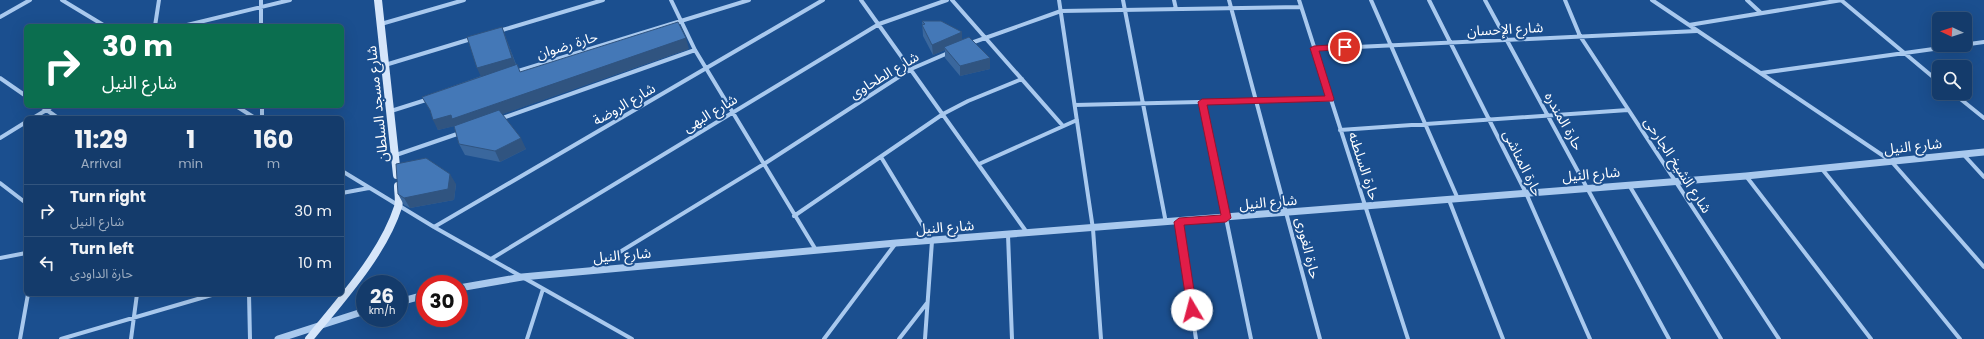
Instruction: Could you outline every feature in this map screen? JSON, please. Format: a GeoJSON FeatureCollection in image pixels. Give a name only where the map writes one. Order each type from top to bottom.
{"type":"FeatureCollection","features":[{"type":"Feature","properties":{"kind":"main road","name":"شارع مسجد السلطان"},"geometry":{"type":"LineString","coordinates":[[378,0],[396,155],[399,206]]}},
{"type":"Feature","properties":{"kind":"main road"},"geometry":{"type":"LineString","coordinates":[[344,295],[368,264],[386,234],[399,206]]}},
{"type":"Feature","properties":{"kind":"main road"},"geometry":{"type":"LineString","coordinates":[[309,339],[343,296]]}},
{"type":"Feature","properties":{"kind":"street"},"geometry":{"type":"LineString","coordinates":[[0,17],[30,0]]}},
{"type":"Feature","properties":{"kind":"street"},"geometry":{"type":"LineString","coordinates":[[62,0],[102,24]]}},
{"type":"Feature","properties":{"kind":"street"},"geometry":{"type":"LineString","coordinates":[[154,24],[159,0]]}},
{"type":"Feature","properties":{"kind":"street"},"geometry":{"type":"LineString","coordinates":[[261,0],[261,24]]}},
{"type":"Feature","properties":{"kind":"street"},"geometry":{"type":"LineString","coordinates":[[191,24],[290,0]]}},
{"type":"Feature","properties":{"kind":"street"},"geometry":{"type":"LineString","coordinates":[[380,24],[464,0]]}},
{"type":"Feature","properties":{"kind":"street"},"geometry":{"type":"LineString","coordinates":[[490,33],[603,0]]}},
{"type":"Feature","properties":{"kind":"street"},"geometry":{"type":"LineString","coordinates":[[671,0],[695,50],[708,68],[816,251]]}},
{"type":"Feature","properties":{"kind":"street","name":"حارة رضوان"},"geometry":{"type":"LineString","coordinates":[[513,73],[749,0]]}},
{"type":"Feature","properties":{"kind":"street","name":"شارع الروضة"},"geometry":{"type":"LineString","coordinates":[[434,227],[823,0]]}},
{"type":"Feature","properties":{"kind":"street"},"geometry":{"type":"LineString","coordinates":[[861,0],[1029,234]]}},
{"type":"Feature","properties":{"kind":"street","name":"شارع البهى"},"geometry":{"type":"LineString","coordinates":[[491,259],[879,24],[947,0]]}},
{"type":"Feature","properties":{"kind":"street"},"geometry":{"type":"LineString","coordinates":[[952,0],[1063,126]]}},
{"type":"Feature","properties":{"kind":"street"},"geometry":{"type":"LineString","coordinates":[[1059,0],[1093,229],[1101,339]]}},
{"type":"Feature","properties":{"kind":"street"},"geometry":{"type":"LineString","coordinates":[[1123,0],[1166,223]]}},
{"type":"Feature","properties":{"kind":"street"},"geometry":{"type":"LineString","coordinates":[[1174,0],[1176,9]]}},
{"type":"Feature","properties":{"kind":"street","name":"حارة الغورى"},"geometry":{"type":"LineString","coordinates":[[1229,0],[1288,213],[1320,339]]}},
{"type":"Feature","properties":{"kind":"street","name":"حارة السلطنه"},"geometry":{"type":"LineString","coordinates":[[1299,0],[1408,339]]}},
{"type":"Feature","properties":{"kind":"street"},"geometry":{"type":"LineString","coordinates":[[1371,0],[1458,199]]}},
{"type":"Feature","properties":{"kind":"street","name":"حارة المناشى"},"geometry":{"type":"LineString","coordinates":[[1429,0],[1526,193],[1590,339]]}},
{"type":"Feature","properties":{"kind":"street","name":"حارة المندره"},"geometry":{"type":"LineString","coordinates":[[1484,0],[1549,115],[1669,339]]}},
{"type":"Feature","properties":{"kind":"street","name":"شارع الشيخ الجارحى"},"geometry":{"type":"LineString","coordinates":[[1565,0],[1580,36],[1779,339]]}},
{"type":"Feature","properties":{"kind":"street"},"geometry":{"type":"LineString","coordinates":[[1652,0],[1891,161],[1984,267]]}},
{"type":"Feature","properties":{"kind":"street"},"geometry":{"type":"LineString","coordinates":[[1747,0],[1762,13]]}},
{"type":"Feature","properties":{"kind":"street"},"geometry":{"type":"LineString","coordinates":[[1689,25],[1842,0],[1932,76]]}},
{"type":"Feature","properties":{"kind":"street"},"geometry":{"type":"LineString","coordinates":[[965,46],[985,37],[1061,11],[1301,7]]}},
{"type":"Feature","properties":{"kind":"street","name":"شارع الإحسان"},"geometry":{"type":"LineString","coordinates":[[1314,48],[1698,31]]}},
{"type":"Feature","properties":{"kind":"street"},"geometry":{"type":"LineString","coordinates":[[386,64],[476,38]]}},
{"type":"Feature","properties":{"kind":"street"},"geometry":{"type":"LineString","coordinates":[[1761,73],[1984,42]]}},
{"type":"Feature","properties":{"kind":"street"},"geometry":{"type":"LineString","coordinates":[[493,121],[695,50]]}},
{"type":"Feature","properties":{"kind":"street","name":"شارع الطحاوى"},"geometry":{"type":"LineString","coordinates":[[589,271],[764,164],[911,69],[951,52]]}},
{"type":"Feature","properties":{"kind":"street"},"geometry":{"type":"LineString","coordinates":[[0,78],[24,95]]}},
{"type":"Feature","properties":{"kind":"street"},"geometry":{"type":"LineString","coordinates":[[794,216],[943,114],[968,101],[1022,79]]}},
{"type":"Feature","properties":{"kind":"street"},"geometry":{"type":"LineString","coordinates":[[391,111],[437,96]]}},
{"type":"Feature","properties":{"kind":"street"},"geometry":{"type":"LineString","coordinates":[[1075,105],[1330,99]]}},
{"type":"Feature","properties":{"kind":"street"},"geometry":{"type":"LineString","coordinates":[[1962,100],[1984,118]]}},
{"type":"Feature","properties":{"kind":"street"},"geometry":{"type":"LineString","coordinates":[[1202,102],[1251,339]]}},
{"type":"Feature","properties":{"kind":"street"},"geometry":{"type":"LineString","coordinates":[[44,108],[55,116]]}},
{"type":"Feature","properties":{"kind":"street"},"geometry":{"type":"LineString","coordinates":[[36,116],[50,108]]}},
{"type":"Feature","properties":{"kind":"street"},"geometry":{"type":"LineString","coordinates":[[239,108],[252,116]]}},
{"type":"Feature","properties":{"kind":"street"},"geometry":{"type":"LineString","coordinates":[[1340,130],[1628,110]]}},
{"type":"Feature","properties":{"kind":"street"},"geometry":{"type":"LineString","coordinates":[[979,164],[1077,120]]}},
{"type":"Feature","properties":{"kind":"street"},"geometry":{"type":"LineString","coordinates":[[0,138],[24,123]]}},
{"type":"Feature","properties":{"kind":"street"},"geometry":{"type":"LineString","coordinates":[[396,155],[463,132]]}},
{"type":"Feature","properties":{"kind":"street","name":"شارع النيل"},"geometry":{"type":"LineString","coordinates":[[468,286],[522,277],[589,271],[932,241],[1449,200],[1588,187],[1746,176],[1984,152]]}},
{"type":"Feature","properties":{"kind":"street"},"geometry":{"type":"LineString","coordinates":[[1963,154],[1984,177]]}},
{"type":"Feature","properties":{"kind":"street"},"geometry":{"type":"LineString","coordinates":[[881,156],[932,241],[925,339]]}},
{"type":"Feature","properties":{"kind":"street"},"geometry":{"type":"LineString","coordinates":[[1821,168],[1960,339]]}},
{"type":"Feature","properties":{"kind":"street"},"geometry":{"type":"LineString","coordinates":[[344,172],[434,227],[632,339]]}},
{"type":"Feature","properties":{"kind":"street"},"geometry":{"type":"LineString","coordinates":[[1746,176],[1871,339]]}},
{"type":"Feature","properties":{"kind":"street"},"geometry":{"type":"LineString","coordinates":[[0,183],[24,201]]}},
{"type":"Feature","properties":{"kind":"street"},"geometry":{"type":"LineString","coordinates":[[1629,184],[1721,339]]}},
{"type":"Feature","properties":{"kind":"street"},"geometry":{"type":"LineString","coordinates":[[344,193],[369,188]]}},
{"type":"Feature","properties":{"kind":"street"},"geometry":{"type":"LineString","coordinates":[[1449,200],[1504,339]]}},
{"type":"Feature","properties":{"kind":"street"},"geometry":{"type":"LineString","coordinates":[[1179,222],[1196,339]]}},
{"type":"Feature","properties":{"kind":"street"},"geometry":{"type":"LineString","coordinates":[[1008,235],[1012,339]]}},
{"type":"Feature","properties":{"kind":"street"},"geometry":{"type":"LineString","coordinates":[[824,339],[896,244]]}},
{"type":"Feature","properties":{"kind":"street"},"geometry":{"type":"LineString","coordinates":[[0,258],[24,253]]}},
{"type":"Feature","properties":{"kind":"street"},"geometry":{"type":"LineString","coordinates":[[527,339],[543,289]]}},
{"type":"Feature","properties":{"kind":"street"},"geometry":{"type":"LineString","coordinates":[[20,339],[28,296]]}},
{"type":"Feature","properties":{"kind":"street"},"geometry":{"type":"LineString","coordinates":[[131,339],[137,296]]}},
{"type":"Feature","properties":{"kind":"street"},"geometry":{"type":"LineString","coordinates":[[62,339],[208,296]]}},
{"type":"Feature","properties":{"kind":"street"},"geometry":{"type":"LineString","coordinates":[[249,296],[250,339]]}},
{"type":"Feature","properties":{"kind":"street"},"geometry":{"type":"LineString","coordinates":[[900,339],[928,302]]}},
{"type":"Feature","properties":{"kind":"street"},"geometry":{"type":"LineString","coordinates":[[278,339],[356,314]]}},
{"type":"Feature","properties":{"kind":"building"},"geometry":{"type":"Polygon","coordinates":[[[922,21],[941,21],[962,32],[932,45],[922,25],[925,24],[922,21]]]}},
{"type":"Feature","properties":{"kind":"building"},"geometry":{"type":"Polygon","coordinates":[[[678,22],[686,38],[452,119],[451,115],[433,120],[430,110],[422,97],[517,64],[520,72],[678,22]]]}},
{"type":"Feature","properties":{"kind":"building"},"geometry":{"type":"Polygon","coordinates":[[[502,27],[512,58],[477,68],[467,37],[502,27]]]}},
{"type":"Feature","properties":{"kind":"building"},"geometry":{"type":"Polygon","coordinates":[[[969,37],[990,58],[960,66],[944,47],[969,37]]]}},
{"type":"Feature","properties":{"kind":"building"},"geometry":{"type":"Polygon","coordinates":[[[499,110],[521,138],[495,151],[459,144],[454,126],[499,110]]]}},
{"type":"Feature","properties":{"kind":"building"},"geometry":{"type":"Polygon","coordinates":[[[426,158],[450,174],[448,189],[404,198],[398,194],[396,164],[426,158]]]}},
{"type":"Feature","properties":{"kind":"route"},"geometry":{"type":"LineString","coordinates":[[1192,310],[1179,222],[1226,218],[1202,102],[1330,99],[1314,48],[1345,47]]}}]}
